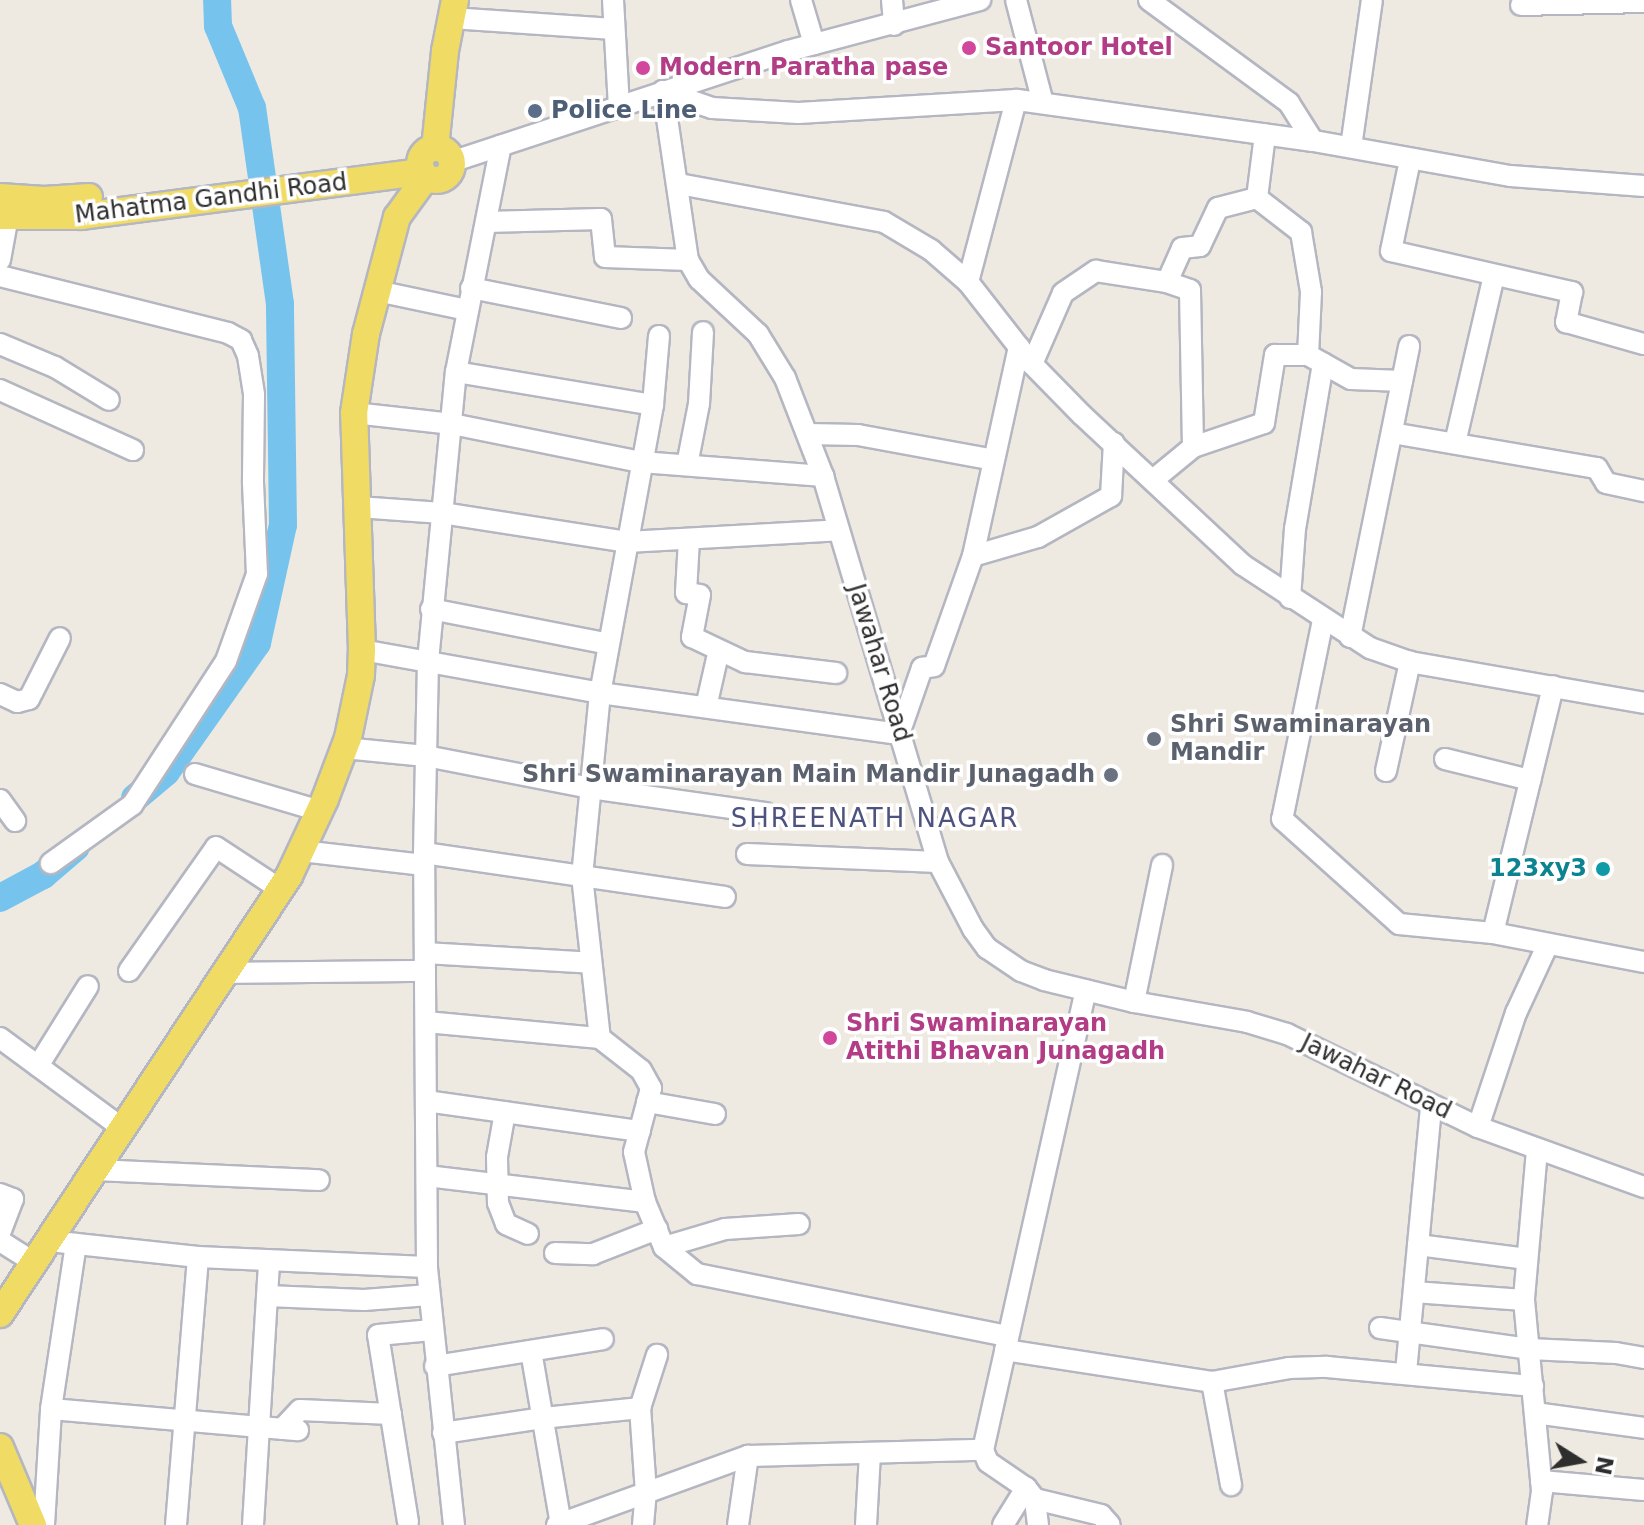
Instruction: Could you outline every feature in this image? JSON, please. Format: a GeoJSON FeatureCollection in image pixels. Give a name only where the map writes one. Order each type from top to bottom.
{"type":"FeatureCollection","features":[{"type":"Feature","properties":{"kind":"main road"},"geometry":{"type":"LineString","coordinates":[[0,1314],[280,889],[320,811],[344,748],[361,675],[362,650],[354,413],[377,291],[397,217],[431,163],[453,9]]}},
{"type":"Feature","properties":{"kind":"main road","name":"Mahatma Gandhi Road"},"geometry":{"type":"LineString","coordinates":[[5,207],[83,207],[431,163]]}},
{"type":"Feature","properties":{"kind":"main road"},"geometry":{"type":"LineString","coordinates":[[0,1447],[33,1525]]}},
{"type":"Feature","properties":{"kind":"main road"},"geometry":{"type":"LineString","coordinates":[[0,1479],[20,1525]]}},
{"type":"Feature","properties":{"kind":"street"},"geometry":{"type":"LineString","coordinates":[[613,0],[619,106]]}},
{"type":"Feature","properties":{"kind":"street"},"geometry":{"type":"LineString","coordinates":[[801,0],[814,44]]}},
{"type":"Feature","properties":{"kind":"street"},"geometry":{"type":"LineString","coordinates":[[892,0],[894,25]]}},
{"type":"Feature","properties":{"kind":"street","name":"Mahatma Gandhi Road"},"geometry":{"type":"LineString","coordinates":[[431,163],[501,145],[814,44],[980,0]]}},
{"type":"Feature","properties":{"kind":"street"},"geometry":{"type":"LineString","coordinates":[[1016,0],[1043,103]]}},
{"type":"Feature","properties":{"kind":"street"},"geometry":{"type":"LineString","coordinates":[[1149,0],[1289,103],[1313,141]]}},
{"type":"Feature","properties":{"kind":"street"},"geometry":{"type":"LineString","coordinates":[[1351,147],[1372,0]]}},
{"type":"Feature","properties":{"kind":"street"},"geometry":{"type":"LineString","coordinates":[[1521,5],[1638,1]]}},
{"type":"Feature","properties":{"kind":"street"},"geometry":{"type":"LineString","coordinates":[[453,9],[614,29]]}},
{"type":"Feature","properties":{"kind":"street"},"geometry":{"type":"LineString","coordinates":[[663,91],[712,108],[798,113],[1016,100],[1313,141],[1510,176],[1644,186]]}},
{"type":"Feature","properties":{"kind":"street","name":"Jawahar Road"},"geometry":{"type":"LineString","coordinates":[[663,91],[679,184],[682,242],[688,260],[699,279],[758,334],[774,356],[808,434],[938,862],[973,929],[987,948],[1021,971],[1086,990],[1134,1002],[1247,1022],[1287,1034],[1478,1127],[1537,1150],[1643,1181]]}},
{"type":"Feature","properties":{"kind":"street"},"geometry":{"type":"LineString","coordinates":[[968,282],[1016,100]]}},
{"type":"Feature","properties":{"kind":"street"},"geometry":{"type":"LineString","coordinates":[[1257,198],[1265,135]]}},
{"type":"Feature","properties":{"kind":"street"},"geometry":{"type":"LineString","coordinates":[[454,1525],[427,1267],[424,859],[428,661],[456,372],[501,145]]}},
{"type":"Feature","properties":{"kind":"street"},"geometry":{"type":"LineString","coordinates":[[1410,160],[1391,251],[1572,292],[1566,322],[1644,344]]}},
{"type":"Feature","properties":{"kind":"street"},"geometry":{"type":"LineString","coordinates":[[679,184],[884,222],[931,250],[968,282],[1032,364],[1243,565],[1370,648],[1410,662],[1644,703]]}},
{"type":"Feature","properties":{"kind":"street"},"geometry":{"type":"LineString","coordinates":[[1167,282],[1182,248],[1200,246],[1218,208],[1257,198]]}},
{"type":"Feature","properties":{"kind":"street"},"geometry":{"type":"LineString","coordinates":[[1257,198],[1301,232],[1311,292],[1316,359],[1295,529],[1290,598]]}},
{"type":"Feature","properties":{"kind":"street"},"geometry":{"type":"LineString","coordinates":[[0,260],[5,207]]}},
{"type":"Feature","properties":{"kind":"street"},"geometry":{"type":"LineString","coordinates":[[486,222],[601,219],[605,257],[688,260]]}},
{"type":"Feature","properties":{"kind":"street"},"geometry":{"type":"LineString","coordinates":[[1032,364],[1063,293],[1096,271],[1167,282],[1190,290],[1193,447]]}},
{"type":"Feature","properties":{"kind":"street"},"geometry":{"type":"LineString","coordinates":[[1455,443],[1494,275]]}},
{"type":"Feature","properties":{"kind":"street"},"geometry":{"type":"LineString","coordinates":[[0,276],[228,333],[241,340],[248,356],[254,395],[253,483],[257,574],[226,661],[132,805],[51,863]]}},
{"type":"Feature","properties":{"kind":"street"},"geometry":{"type":"LineString","coordinates":[[471,288],[621,318]]}},
{"type":"Feature","properties":{"kind":"street"},"geometry":{"type":"LineString","coordinates":[[377,291],[467,310]]}},
{"type":"Feature","properties":{"kind":"street"},"geometry":{"type":"LineString","coordinates":[[687,465],[699,404],[703,332]]}},
{"type":"Feature","properties":{"kind":"street"},"geometry":{"type":"LineString","coordinates":[[600,1038],[582,876],[600,693],[653,405],[659,336]]}},
{"type":"Feature","properties":{"kind":"street"},"geometry":{"type":"LineString","coordinates":[[0,344],[55,367],[109,400]]}},
{"type":"Feature","properties":{"kind":"street"},"geometry":{"type":"LineString","coordinates":[[1350,637],[1409,346]]}},
{"type":"Feature","properties":{"kind":"street"},"geometry":{"type":"LineString","coordinates":[[362,650],[600,693],[899,734],[922,668],[934,666],[973,556],[1019,347]]}},
{"type":"Feature","properties":{"kind":"street"},"geometry":{"type":"LineString","coordinates":[[1153,480],[1193,447],[1264,423],[1275,355],[1316,359],[1351,379],[1402,381]]}},
{"type":"Feature","properties":{"kind":"street"},"geometry":{"type":"LineString","coordinates":[[456,372],[653,405]]}},
{"type":"Feature","properties":{"kind":"street"},"geometry":{"type":"LineString","coordinates":[[0,390],[133,450]]}},
{"type":"Feature","properties":{"kind":"street"},"geometry":{"type":"LineString","coordinates":[[354,413],[452,424],[641,462],[823,476]]}},
{"type":"Feature","properties":{"kind":"street"},"geometry":{"type":"LineString","coordinates":[[1392,433],[1597,468],[1606,483],[1644,491]]}},
{"type":"Feature","properties":{"kind":"street"},"geometry":{"type":"LineString","coordinates":[[808,434],[858,435],[994,460]]}},
{"type":"Feature","properties":{"kind":"street"},"geometry":{"type":"LineString","coordinates":[[973,556],[1038,537],[1111,496],[1114,443]]}},
{"type":"Feature","properties":{"kind":"street"},"geometry":{"type":"LineString","coordinates":[[358,507],[442,513],[627,542],[839,530]]}},
{"type":"Feature","properties":{"kind":"street"},"geometry":{"type":"LineString","coordinates":[[689,539],[686,593],[700,595],[692,637],[745,662],[836,673]]}},
{"type":"Feature","properties":{"kind":"street"},"geometry":{"type":"LineString","coordinates":[[431,609],[609,644]]}},
{"type":"Feature","properties":{"kind":"street"},"geometry":{"type":"LineString","coordinates":[[1323,620],[1282,819],[1399,924],[1493,933],[1644,962]]}},
{"type":"Feature","properties":{"kind":"street"},"geometry":{"type":"LineString","coordinates":[[0,694],[17,702],[29,699],[60,638]]}},
{"type":"Feature","properties":{"kind":"street"},"geometry":{"type":"LineString","coordinates":[[706,707],[719,650]]}},
{"type":"Feature","properties":{"kind":"street"},"geometry":{"type":"LineString","coordinates":[[1386,771],[1410,662]]}},
{"type":"Feature","properties":{"kind":"street"},"geometry":{"type":"LineString","coordinates":[[1493,933],[1553,686]]}},
{"type":"Feature","properties":{"kind":"street"},"geometry":{"type":"LineString","coordinates":[[344,748],[426,756],[590,788],[765,813]]}},
{"type":"Feature","properties":{"kind":"street"},"geometry":{"type":"LineString","coordinates":[[1445,759],[1530,780]]}},
{"type":"Feature","properties":{"kind":"street"},"geometry":{"type":"LineString","coordinates":[[195,774],[320,811]]}},
{"type":"Feature","properties":{"kind":"street"},"geometry":{"type":"LineString","coordinates":[[129,971],[216,847],[280,889]]}},
{"type":"Feature","properties":{"kind":"street"},"geometry":{"type":"LineString","coordinates":[[301,851],[424,859],[582,876],[725,897]]}},
{"type":"Feature","properties":{"kind":"street"},"geometry":{"type":"LineString","coordinates":[[747,854],[938,862]]}},
{"type":"Feature","properties":{"kind":"street"},"geometry":{"type":"LineString","coordinates":[[1134,1002],[1162,865]]}},
{"type":"Feature","properties":{"kind":"street"},"geometry":{"type":"LineString","coordinates":[[1478,1127],[1516,1013],[1548,944]]}},
{"type":"Feature","properties":{"kind":"street"},"geometry":{"type":"LineString","coordinates":[[223,973],[425,962],[591,963]]}},
{"type":"Feature","properties":{"kind":"street"},"geometry":{"type":"LineString","coordinates":[[38,1066],[88,986]]}},
{"type":"Feature","properties":{"kind":"street"},"geometry":{"type":"LineString","coordinates":[[1086,990],[983,1450],[988,1462],[1031,1494],[1101,1515],[1110,1525]]}},
{"type":"Feature","properties":{"kind":"street"},"geometry":{"type":"LineString","coordinates":[[426,1022],[600,1038],[641,1070],[651,1088],[634,1152],[645,1202],[661,1238],[697,1274],[1006,1343],[1212,1382],[1289,1368],[1406,1372],[1533,1386]]}},
{"type":"Feature","properties":{"kind":"street"},"geometry":{"type":"LineString","coordinates":[[0,1038],[122,1128]]}},
{"type":"Feature","properties":{"kind":"street"},"geometry":{"type":"LineString","coordinates":[[426,1101],[640,1131]]}},
{"type":"Feature","properties":{"kind":"street"},"geometry":{"type":"LineString","coordinates":[[647,1102],[715,1114]]}},
{"type":"Feature","properties":{"kind":"street"},"geometry":{"type":"LineString","coordinates":[[1406,1372],[1431,1106]]}},
{"type":"Feature","properties":{"kind":"street"},"geometry":{"type":"LineString","coordinates":[[505,1112],[496,1184],[500,1216],[506,1224],[528,1234]]}},
{"type":"Feature","properties":{"kind":"street"},"geometry":{"type":"LineString","coordinates":[[1537,1150],[1524,1300],[1541,1481],[1537,1525]]}},
{"type":"Feature","properties":{"kind":"street"},"geometry":{"type":"LineString","coordinates":[[96,1170],[319,1180]]}},
{"type":"Feature","properties":{"kind":"street"},"geometry":{"type":"LineString","coordinates":[[427,1176],[645,1202]]}},
{"type":"Feature","properties":{"kind":"street"},"geometry":{"type":"LineString","coordinates":[[0,1194],[13,1199],[0,1233]]}},
{"type":"Feature","properties":{"kind":"street"},"geometry":{"type":"LineString","coordinates":[[555,1253],[593,1254],[661,1238],[725,1229],[799,1224]]}},
{"type":"Feature","properties":{"kind":"street"},"geometry":{"type":"LineString","coordinates":[[0,1241],[42,1252],[76,1244],[198,1257],[427,1267]]}},
{"type":"Feature","properties":{"kind":"street"},"geometry":{"type":"LineString","coordinates":[[44,1525],[51,1409],[76,1244]]}},
{"type":"Feature","properties":{"kind":"street"},"geometry":{"type":"LineString","coordinates":[[1418,1245],[1527,1259]]}},
{"type":"Feature","properties":{"kind":"street"},"geometry":{"type":"LineString","coordinates":[[176,1525],[198,1257]]}},
{"type":"Feature","properties":{"kind":"street"},"geometry":{"type":"LineString","coordinates":[[253,1525],[269,1260]]}},
{"type":"Feature","properties":{"kind":"street"},"geometry":{"type":"LineString","coordinates":[[1414,1292],[1524,1300]]}},
{"type":"Feature","properties":{"kind":"street"},"geometry":{"type":"LineString","coordinates":[[267,1296],[364,1300],[429,1295]]}},
{"type":"Feature","properties":{"kind":"street"},"geometry":{"type":"LineString","coordinates":[[1380,1328],[1529,1349],[1616,1353],[1644,1358]]}},
{"type":"Feature","properties":{"kind":"street"},"geometry":{"type":"LineString","coordinates":[[408,1522],[378,1335],[432,1330]]}},
{"type":"Feature","properties":{"kind":"street"},"geometry":{"type":"LineString","coordinates":[[435,1366],[603,1339]]}},
{"type":"Feature","properties":{"kind":"street"},"geometry":{"type":"LineString","coordinates":[[531,1351],[559,1525],[748,1456],[983,1450]]}},
{"type":"Feature","properties":{"kind":"street"},"geometry":{"type":"LineString","coordinates":[[643,1525],[646,1493],[640,1408],[657,1355]]}},
{"type":"Feature","properties":{"kind":"street"},"geometry":{"type":"LineString","coordinates":[[1212,1382],[1231,1485]]}},
{"type":"Feature","properties":{"kind":"street"},"geometry":{"type":"LineString","coordinates":[[443,1433],[542,1418],[640,1408]]}},
{"type":"Feature","properties":{"kind":"street"},"geometry":{"type":"LineString","coordinates":[[51,1409],[290,1429],[300,1410],[391,1414]]}},
{"type":"Feature","properties":{"kind":"street"},"geometry":{"type":"LineString","coordinates":[[1535,1413],[1644,1428]]}},
{"type":"Feature","properties":{"kind":"street"},"geometry":{"type":"LineString","coordinates":[[866,1525],[870,1453]]}},
{"type":"Feature","properties":{"kind":"street"},"geometry":{"type":"LineString","coordinates":[[738,1525],[748,1456]]}},
{"type":"Feature","properties":{"kind":"street"},"geometry":{"type":"LineString","coordinates":[[1541,1481],[1644,1490]]}},
{"type":"Feature","properties":{"kind":"street"},"geometry":{"type":"LineString","coordinates":[[1003,1525],[1031,1494]]}},
{"type":"Feature","properties":{"kind":"street"},"geometry":{"type":"LineString","coordinates":[[1031,1494],[1038,1525]]}},
{"type":"Feature","properties":{"kind":"waterway"},"geometry":{"type":"LineString","coordinates":[[135,798],[166,772],[257,643],[283,525],[280,304],[252,108],[218,26],[217,0]]}},
{"type":"Feature","properties":{"kind":"waterway"},"geometry":{"type":"LineString","coordinates":[[0,898],[43,875],[76,847]]}},
{"type":"Feature","properties":{"kind":"place","name":"Santoor Hotel"},"geometry":{"type":"Point","coordinates":[969,48]}},
{"type":"Feature","properties":{"kind":"place","name":"Modern Paratha pase"},"geometry":{"type":"Point","coordinates":[643,68]}},
{"type":"Feature","properties":{"kind":"place","name":"Police Line"},"geometry":{"type":"Point","coordinates":[535,111]}},
{"type":"Feature","properties":{"kind":"place","name":"Shri Swaminarayan Mandir"},"geometry":{"type":"Point","coordinates":[1154,739]}},
{"type":"Feature","properties":{"kind":"place","name":"Shri Swaminarayan Main Mandir Junagadh"},"geometry":{"type":"Point","coordinates":[1111,775]}},
{"type":"Feature","properties":{"kind":"place","name":"123xy3"},"geometry":{"type":"Point","coordinates":[1603,869]}},
{"type":"Feature","properties":{"kind":"place","name":"Shri Swaminarayan Atithi Bhavan Junagadh"},"geometry":{"type":"Point","coordinates":[830,1038]}},
{"type":"Feature","properties":{"kind":"district","name":"SHREENATH NAGAR"},"geometry":{"type":"Point","coordinates":[875,819]}}]}
